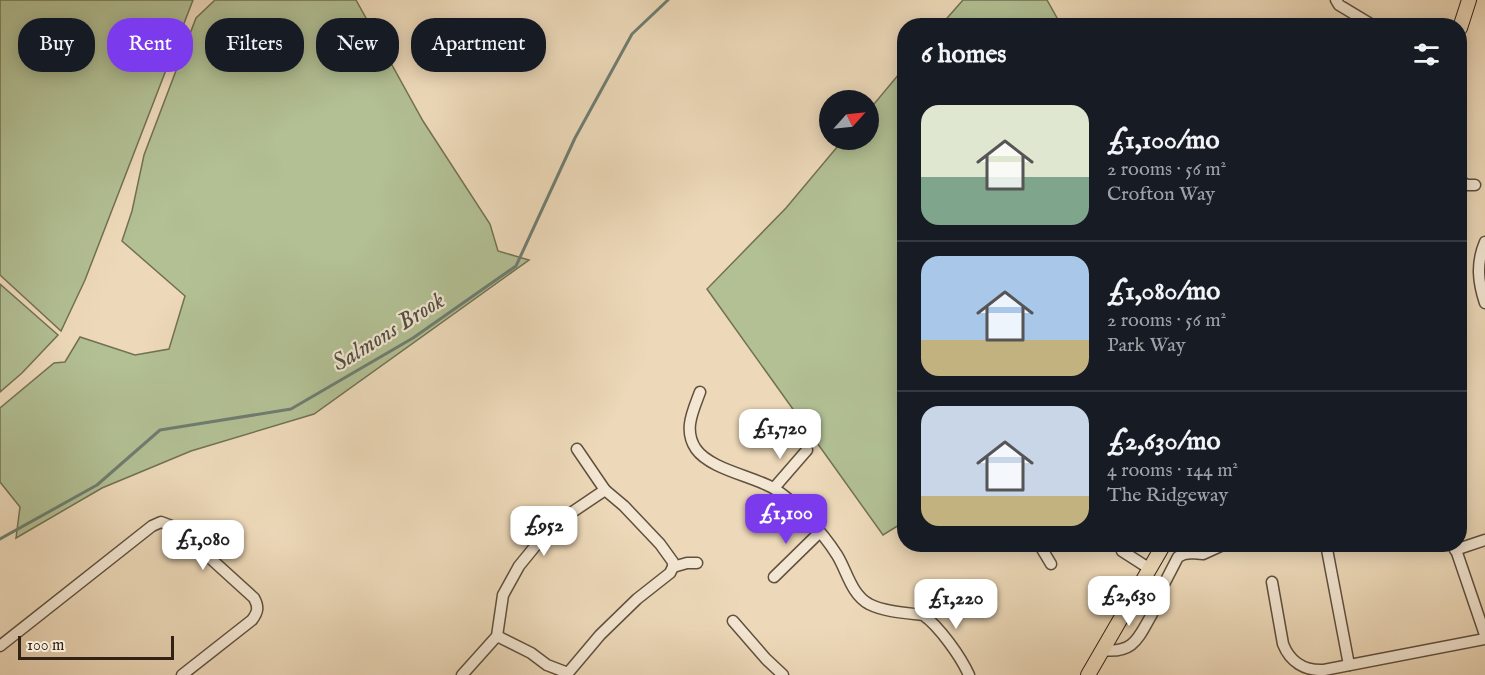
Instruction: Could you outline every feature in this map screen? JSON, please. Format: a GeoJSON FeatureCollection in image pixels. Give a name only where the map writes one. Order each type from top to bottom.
{"type":"FeatureCollection","features":[{"type":"Feature","properties":{"kind":"main road"},"geometry":{"type":"LineString","coordinates":[[1463,18],[1468,0]]}},
{"type":"Feature","properties":{"kind":"main road"},"geometry":{"type":"LineString","coordinates":[[1088,675],[1160,552]]}},
{"type":"Feature","properties":{"kind":"street"},"geometry":{"type":"LineString","coordinates":[[1336,0],[1361,18]]}},
{"type":"Feature","properties":{"kind":"street"},"geometry":{"type":"LineString","coordinates":[[1467,185],[1475,185]]}},
{"type":"Feature","properties":{"kind":"street"},"geometry":{"type":"LineString","coordinates":[[1485,242],[1478,273],[1479,287],[1485,303]]}},
{"type":"Feature","properties":{"kind":"street"},"geometry":{"type":"LineString","coordinates":[[700,392],[690,418],[690,432],[695,448],[705,459],[774,488],[805,515],[838,556],[859,596],[868,603],[883,609],[929,618],[969,675]]}},
{"type":"Feature","properties":{"kind":"street"},"geometry":{"type":"LineString","coordinates":[[497,636],[531,653],[547,665],[568,674],[600,635],[637,599],[670,573],[673,567],[660,544],[624,506],[605,490],[578,449]]}},
{"type":"Feature","properties":{"kind":"street"},"geometry":{"type":"LineString","coordinates":[[774,488],[807,450]]}},
{"type":"Feature","properties":{"kind":"street"},"geometry":{"type":"LineString","coordinates":[[462,675],[497,636],[503,595],[519,566],[541,539],[565,517],[605,490]]}},
{"type":"Feature","properties":{"kind":"street"},"geometry":{"type":"LineString","coordinates":[[0,646],[152,526],[161,522],[177,528],[258,604],[258,613],[252,620],[182,675]]}},
{"type":"Feature","properties":{"kind":"street"},"geometry":{"type":"LineString","coordinates":[[774,577],[819,533]]}},
{"type":"Feature","properties":{"kind":"street"},"geometry":{"type":"LineString","coordinates":[[1467,544],[1485,540]]}},
{"type":"Feature","properties":{"kind":"street"},"geometry":{"type":"LineString","coordinates":[[1044,552],[1051,564]]}},
{"type":"Feature","properties":{"kind":"street"},"geometry":{"type":"LineString","coordinates":[[1124,552],[1150,569]]}},
{"type":"Feature","properties":{"kind":"street"},"geometry":{"type":"LineString","coordinates":[[1152,605],[1162,594],[1163,586],[1178,557],[1184,554],[1207,552]]}},
{"type":"Feature","properties":{"kind":"street"},"geometry":{"type":"LineString","coordinates":[[1327,552],[1348,665]]}},
{"type":"Feature","properties":{"kind":"street"},"geometry":{"type":"LineString","coordinates":[[1272,582],[1283,644],[1291,659],[1307,669],[1316,670],[1348,665],[1485,637],[1456,552]]}},
{"type":"Feature","properties":{"kind":"street"},"geometry":{"type":"LineString","coordinates":[[673,567],[697,563]]}},
{"type":"Feature","properties":{"kind":"street"},"geometry":{"type":"LineString","coordinates":[[1102,650],[1118,651],[1137,641],[1153,610],[1150,602],[1136,593]]}},
{"type":"Feature","properties":{"kind":"street"},"geometry":{"type":"LineString","coordinates":[[733,621],[783,675]]}},
{"type":"Feature","properties":{"kind":"green space"},"geometry":{"type":"Polygon","coordinates":[[[0,0],[193,0],[186,18],[107,18],[107,72],[165,72],[85,280],[61,331],[0,275],[0,0]]]}},
{"type":"Feature","properties":{"kind":"green space"},"geometry":{"type":"Polygon","coordinates":[[[215,0],[356,0],[366,18],[316,18],[316,72],[396,72],[423,121],[490,224],[498,251],[529,260],[314,414],[191,451],[102,488],[16,538],[20,507],[0,482],[0,408],[54,363],[65,362],[80,337],[135,355],[169,349],[185,296],[122,241],[132,211],[144,155],[176,72],[193,72],[193,26],[196,18],[215,0]]]}},
{"type":"Feature","properties":{"kind":"green space"},"geometry":{"type":"Polygon","coordinates":[[[963,0],[1047,0],[1057,18],[947,18],[963,0]]]}},
{"type":"Feature","properties":{"kind":"green space"},"geometry":{"type":"Polygon","coordinates":[[[897,76],[897,526],[883,535],[707,289],[786,208],[835,150],[879,150],[879,98],[897,76]]]}},
{"type":"Feature","properties":{"kind":"green space"},"geometry":{"type":"Polygon","coordinates":[[[0,284],[58,335],[22,373],[0,392],[0,284]]]}},
{"type":"Feature","properties":{"kind":"waterway","name":"Salmons Brook"},"geometry":{"type":"LineString","coordinates":[[0,539],[97,485],[160,430],[291,409],[413,338],[516,266],[575,138],[632,34],[668,0]]}}]}
